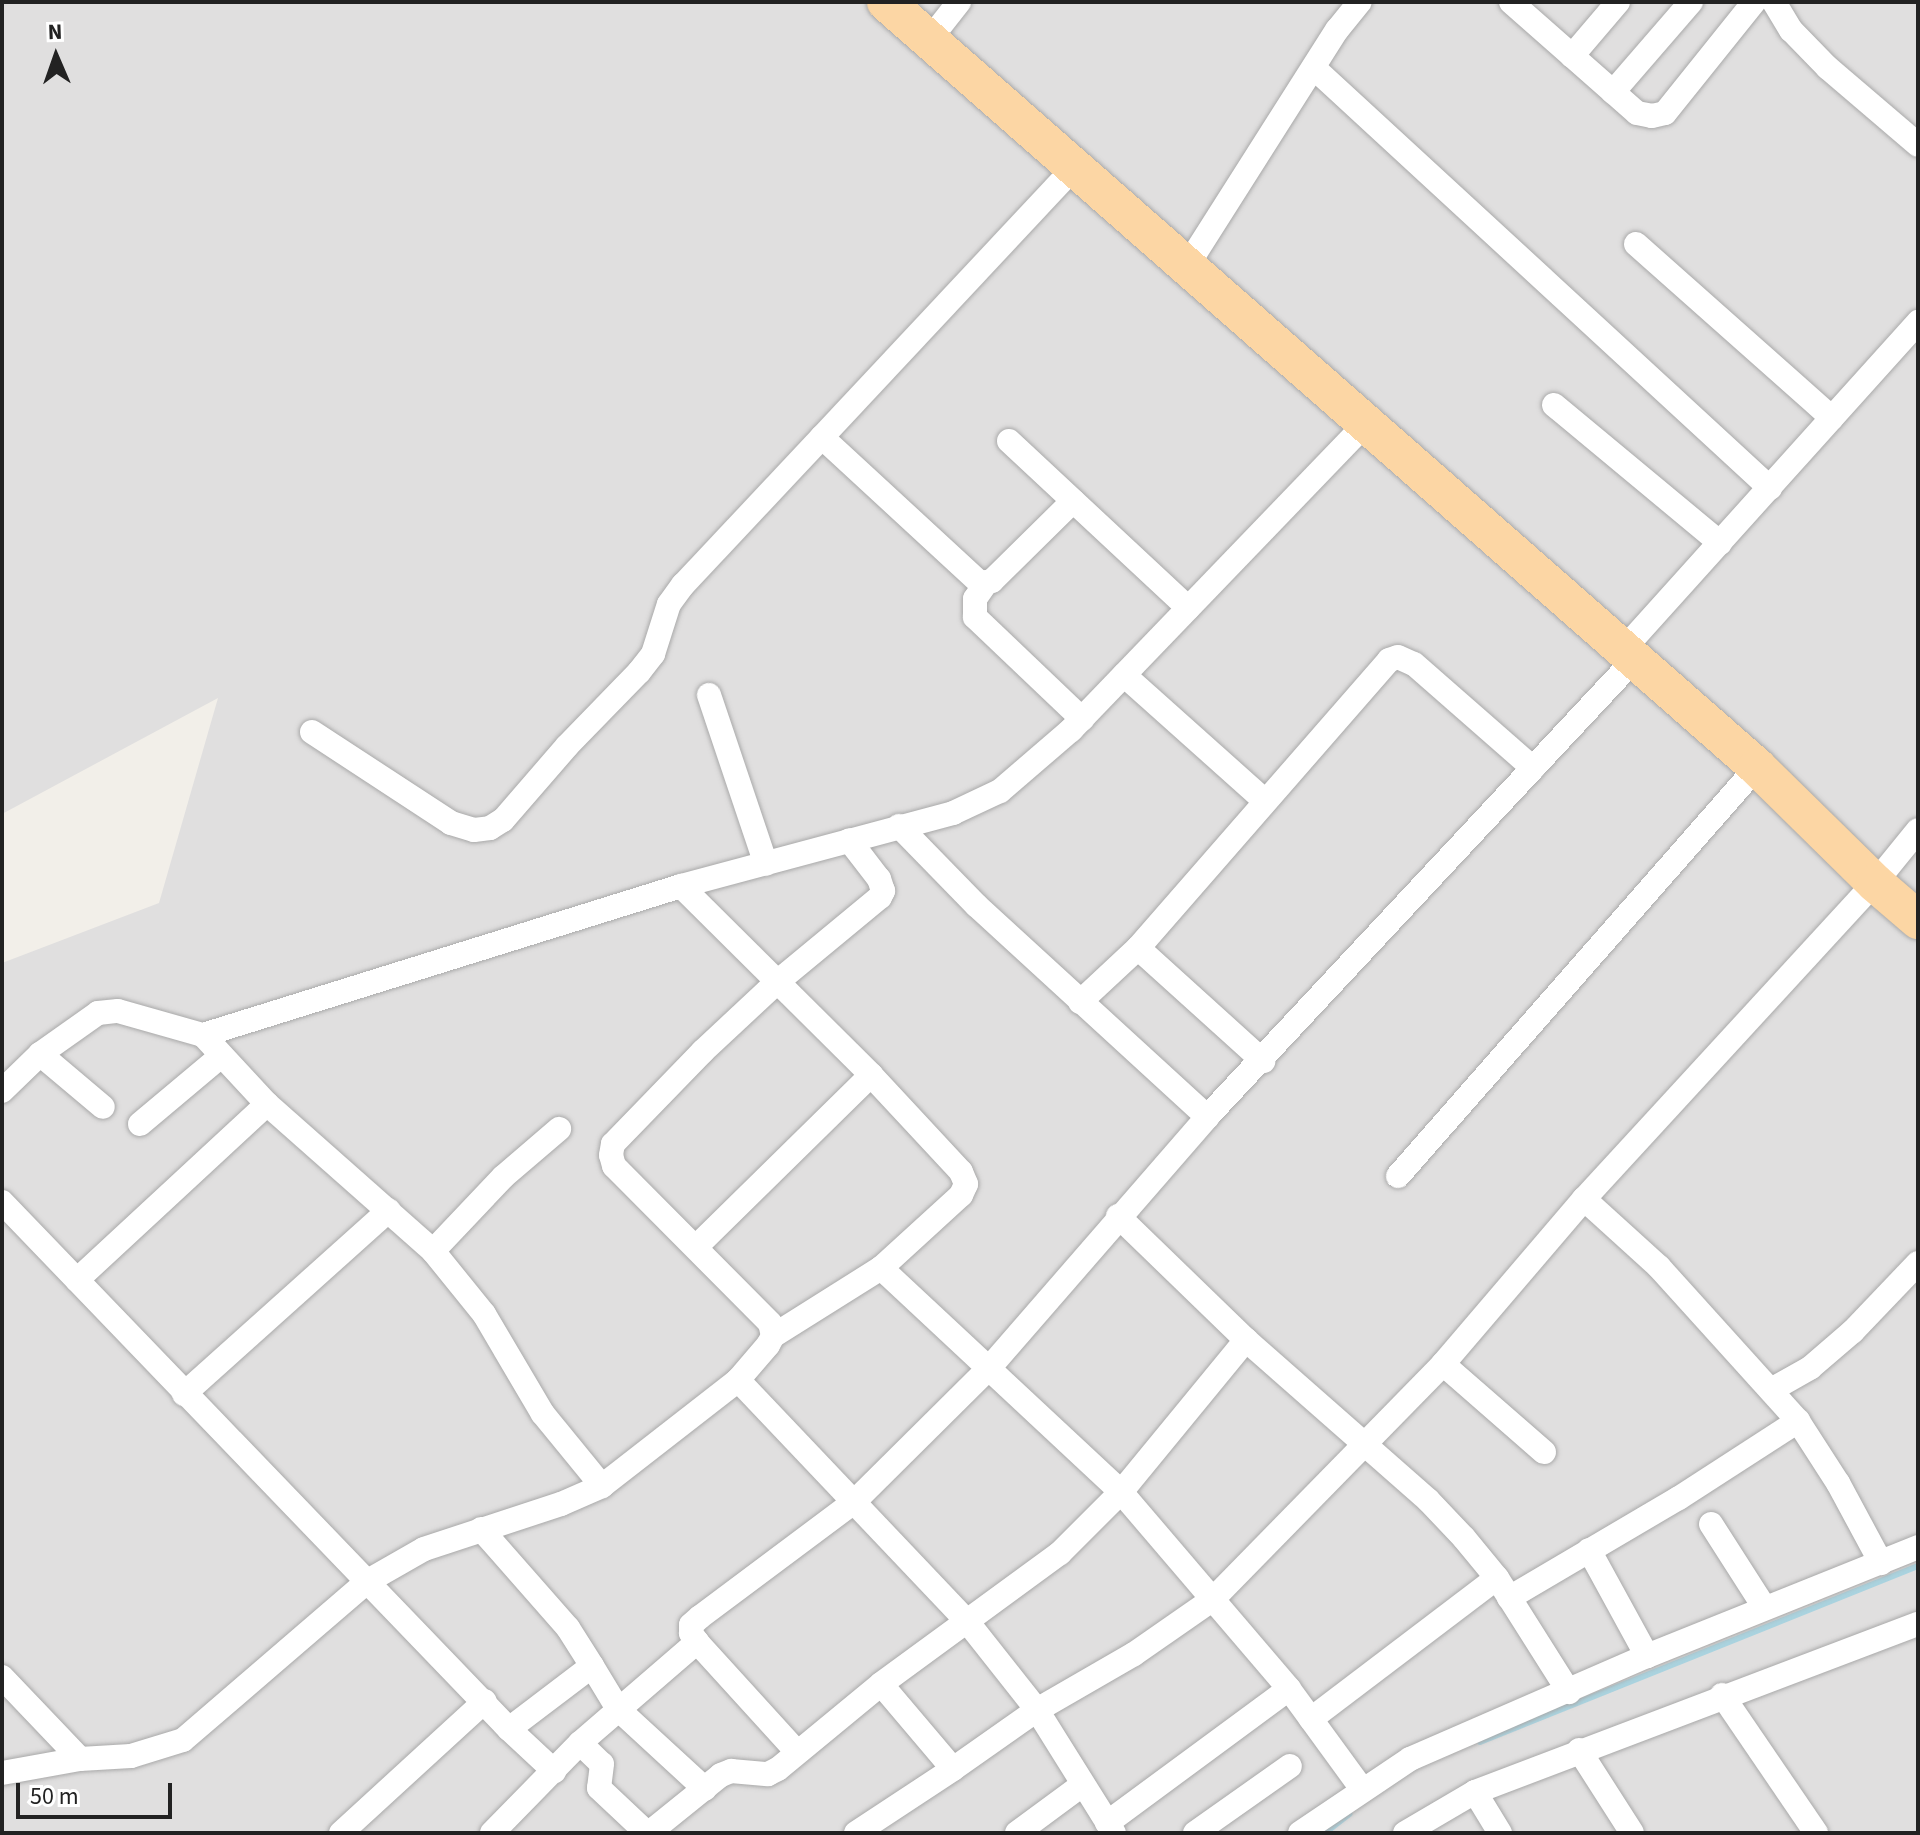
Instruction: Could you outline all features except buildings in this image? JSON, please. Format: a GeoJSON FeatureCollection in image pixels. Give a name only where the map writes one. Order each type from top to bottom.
{"type":"FeatureCollection","features":[{"type":"Feature","properties":{"kind":"main road"},"geometry":{"type":"LineString","coordinates":[[886,2],[1757,767],[1875,883],[1918,920]]}},
{"type":"Feature","properties":{"kind":"street"},"geometry":{"type":"LineString","coordinates":[[930,39],[959,2]]}},
{"type":"Feature","properties":{"kind":"street"},"geometry":{"type":"LineString","coordinates":[[1187,266],[1360,2]]}},
{"type":"Feature","properties":{"kind":"street"},"geometry":{"type":"LineString","coordinates":[[1511,2],[1637,113],[1652,116],[1665,113],[1754,2]]}},
{"type":"Feature","properties":{"kind":"street"},"geometry":{"type":"LineString","coordinates":[[1572,56],[1618,2]]}},
{"type":"Feature","properties":{"kind":"street"},"geometry":{"type":"LineString","coordinates":[[1613,92],[1691,2]]}},
{"type":"Feature","properties":{"kind":"street"},"geometry":{"type":"LineString","coordinates":[[1774,2],[1791,30],[1828,68],[1918,145]]}},
{"type":"Feature","properties":{"kind":"street"},"geometry":{"type":"LineString","coordinates":[[1314,68],[1770,488]]}},
{"type":"Feature","properties":{"kind":"street"},"geometry":{"type":"LineString","coordinates":[[312,732],[451,823],[474,830],[490,828],[503,820],[653,654],[669,604],[683,585],[1075,167]]}},
{"type":"Feature","properties":{"kind":"street"},"geometry":{"type":"LineString","coordinates":[[1636,244],[1832,418]]}},
{"type":"Feature","properties":{"kind":"street"},"geometry":{"type":"LineString","coordinates":[[797,1752],[697,1642],[691,1633],[691,1625],[855,1501],[990,1367],[1207,1117],[1263,1061],[1533,768],[1720,543],[1918,322]]}},
{"type":"Feature","properties":{"kind":"street"},"geometry":{"type":"LineString","coordinates":[[1554,405],[1720,543]]}},
{"type":"Feature","properties":{"kind":"street"},"geometry":{"type":"LineString","coordinates":[[2,1091],[40,1054],[107,1010],[203,1035],[681,886],[953,813],[1000,791],[1082,719],[1365,424]]}},
{"type":"Feature","properties":{"kind":"street"},"geometry":{"type":"LineString","coordinates":[[822,437],[973,579],[986,583]]}},
{"type":"Feature","properties":{"kind":"street"},"geometry":{"type":"LineString","coordinates":[[1009,441],[1188,608]]}},
{"type":"Feature","properties":{"kind":"street"},"geometry":{"type":"LineString","coordinates":[[1073,501],[986,583],[975,599],[975,617],[1082,719]]}},
{"type":"Feature","properties":{"kind":"street"},"geometry":{"type":"LineString","coordinates":[[1080,1002],[1138,948],[1389,660],[1398,657],[1414,664],[1533,768]]}},
{"type":"Feature","properties":{"kind":"street"},"geometry":{"type":"LineString","coordinates":[[1124,675],[1264,800]]}},
{"type":"Feature","properties":{"kind":"street"},"geometry":{"type":"LineString","coordinates":[[709,695],[766,864]]}},
{"type":"Feature","properties":{"kind":"street"},"geometry":{"type":"LineString","coordinates":[[1398,1176],[1757,767]]}},
{"type":"Feature","properties":{"kind":"street"},"geometry":{"type":"LineString","coordinates":[[899,826],[976,905],[1207,1117]]}},
{"type":"Feature","properties":{"kind":"street"},"geometry":{"type":"LineString","coordinates":[[856,1833],[1037,1710],[1134,1654],[1213,1599],[1443,1364],[1584,1199],[1875,883],[1918,830]]}},
{"type":"Feature","properties":{"kind":"street"},"geometry":{"type":"LineString","coordinates":[[773,1336],[770,1323],[697,1246],[614,1166],[611,1155],[613,1144],[703,1051],[776,983],[880,897],[883,891],[879,879],[849,840]]}},
{"type":"Feature","properties":{"kind":"street"},"geometry":{"type":"LineString","coordinates":[[2,1773],[80,1759],[131,1756],[183,1740],[368,1581],[424,1549],[561,1504],[602,1486],[738,1380],[773,1336],[881,1268],[961,1195],[966,1184],[961,1172],[871,1075],[681,886]]}},
{"type":"Feature","properties":{"kind":"street"},"geometry":{"type":"LineString","coordinates":[[1138,948],[1263,1061]]}},
{"type":"Feature","properties":{"kind":"street"},"geometry":{"type":"LineString","coordinates":[[203,1035],[267,1104],[433,1251],[484,1314],[543,1414],[602,1486]]}},
{"type":"Feature","properties":{"kind":"street"},"geometry":{"type":"LineString","coordinates":[[40,1054],[103,1107]]}},
{"type":"Feature","properties":{"kind":"street"},"geometry":{"type":"LineString","coordinates":[[140,1124],[221,1056]]}},
{"type":"Feature","properties":{"kind":"street"},"geometry":{"type":"LineString","coordinates":[[697,1246],[871,1075]]}},
{"type":"Feature","properties":{"kind":"street"},"geometry":{"type":"LineString","coordinates":[[77,1280],[267,1104]]}},
{"type":"Feature","properties":{"kind":"street"},"geometry":{"type":"LineString","coordinates":[[433,1251],[503,1177],[559,1129]]}},
{"type":"Feature","properties":{"kind":"street"},"geometry":{"type":"LineString","coordinates":[[1584,1199],[1659,1267],[1798,1421],[1838,1483],[1881,1563]]}},
{"type":"Feature","properties":{"kind":"street"},"geometry":{"type":"LineString","coordinates":[[2,1202],[184,1394],[509,1729],[554,1771]]}},
{"type":"Feature","properties":{"kind":"street"},"geometry":{"type":"LineString","coordinates":[[184,1394],[389,1210]]}},
{"type":"Feature","properties":{"kind":"street"},"geometry":{"type":"LineString","coordinates":[[1118,1216],[1246,1340],[1364,1448],[1428,1500],[1503,1588],[1569,1692]]}},
{"type":"Feature","properties":{"kind":"street"},"geometry":{"type":"LineString","coordinates":[[881,1268],[1121,1492],[1289,1689],[1362,1789]]}},
{"type":"Feature","properties":{"kind":"street"},"geometry":{"type":"LineString","coordinates":[[1771,1390],[1810,1368],[1913,1278]]}},
{"type":"Feature","properties":{"kind":"street"},"geometry":{"type":"LineString","coordinates":[[580,1743],[602,1764],[599,1788],[648,1833],[731,1771],[768,1774],[881,1684],[1060,1553],[1121,1492],[1246,1340]]}},
{"type":"Feature","properties":{"kind":"street"},"geometry":{"type":"LineString","coordinates":[[1443,1364],[1544,1452]]}},
{"type":"Feature","properties":{"kind":"street"},"geometry":{"type":"LineString","coordinates":[[738,1380],[966,1620],[1037,1710],[1110,1828],[1289,1689]]}},
{"type":"Feature","properties":{"kind":"street"},"geometry":{"type":"LineString","coordinates":[[1311,1719],[1503,1588],[1589,1550],[1798,1421]]}},
{"type":"Feature","properties":{"kind":"street"},"geometry":{"type":"LineString","coordinates":[[1711,1524],[1764,1607]]}},
{"type":"Feature","properties":{"kind":"street"},"geometry":{"type":"LineString","coordinates":[[481,1529],[568,1628],[618,1709],[705,1789]]}},
{"type":"Feature","properties":{"kind":"street"},"geometry":{"type":"LineString","coordinates":[[1300,1833],[1410,1759],[1764,1607],[1918,1547]]}},
{"type":"Feature","properties":{"kind":"street"},"geometry":{"type":"LineString","coordinates":[[1589,1550],[1647,1656]]}},
{"type":"Feature","properties":{"kind":"street"},"geometry":{"type":"LineString","coordinates":[[1405,1833],[1475,1792],[1722,1695],[1918,1624]]}},
{"type":"Feature","properties":{"kind":"street"},"geometry":{"type":"LineString","coordinates":[[503,1830],[580,1743],[697,1642]]}},
{"type":"Feature","properties":{"kind":"street"},"geometry":{"type":"LineString","coordinates":[[509,1729],[592,1666]]}},
{"type":"Feature","properties":{"kind":"street"},"geometry":{"type":"LineString","coordinates":[[2,1677],[80,1759]]}},
{"type":"Feature","properties":{"kind":"street"},"geometry":{"type":"LineString","coordinates":[[881,1684],[953,1769]]}},
{"type":"Feature","properties":{"kind":"street"},"geometry":{"type":"LineString","coordinates":[[1722,1695],[1816,1833]]}},
{"type":"Feature","properties":{"kind":"street"},"geometry":{"type":"LineString","coordinates":[[341,1833],[485,1701]]}},
{"type":"Feature","properties":{"kind":"street"},"geometry":{"type":"LineString","coordinates":[[1579,1750],[1632,1833]]}},
{"type":"Feature","properties":{"kind":"street"},"geometry":{"type":"LineString","coordinates":[[1195,1833],[1290,1766]]}},
{"type":"Feature","properties":{"kind":"street"},"geometry":{"type":"LineString","coordinates":[[1017,1833],[1082,1785]]}},
{"type":"Feature","properties":{"kind":"street"},"geometry":{"type":"LineString","coordinates":[[1475,1792],[1500,1833]]}},
{"type":"Feature","properties":{"kind":"shaded area"},"geometry":{"type":"Polygon","coordinates":[[[2,2],[1918,2],[1918,1833],[2,1833],[2,963],[159,903],[218,698],[2,814],[2,2]]]}},
{"type":"Feature","properties":{"kind":"waterway"},"geometry":{"type":"LineString","coordinates":[[1480,1742],[1918,1566]]}},
{"type":"Feature","properties":{"kind":"waterway"},"geometry":{"type":"LineString","coordinates":[[1325,1833],[1349,1814]]}}]}
